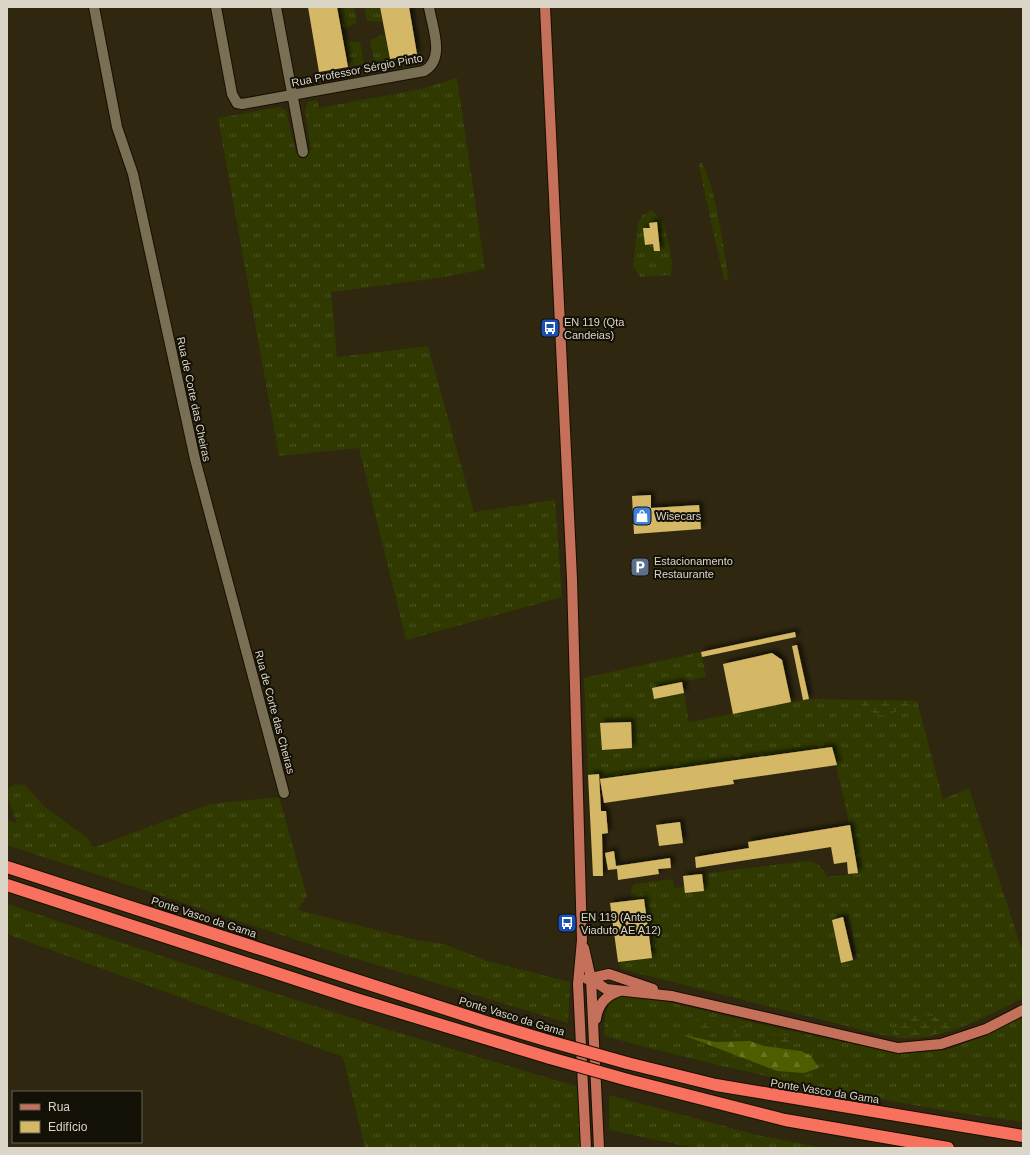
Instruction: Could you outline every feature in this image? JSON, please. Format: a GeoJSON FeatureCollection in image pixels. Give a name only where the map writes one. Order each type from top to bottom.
{"type":"FeatureCollection","features":[{"type":"Feature","properties":{"kind":"highway","name":"Ponte Vasco da Gama"},"geometry":{"type":"LineString","coordinates":[[7,867],[489,1023],[627,1063],[716,1085],[1023,1136]]}},
{"type":"Feature","properties":{"kind":"highway"},"geometry":{"type":"LineString","coordinates":[[7,885],[349,997],[628,1080],[785,1120],[948,1148]]}},
{"type":"Feature","properties":{"kind":"main road"},"geometry":{"type":"LineString","coordinates":[[545,7],[572,579],[582,940],[578,980],[586,1148]]}},
{"type":"Feature","properties":{"kind":"main road"},"geometry":{"type":"LineString","coordinates":[[582,940],[591,979],[599,1148]]}},
{"type":"Feature","properties":{"kind":"main road"},"geometry":{"type":"LineString","coordinates":[[578,980],[591,979],[609,974],[672,996]]}},
{"type":"Feature","properties":{"kind":"main road"},"geometry":{"type":"LineString","coordinates":[[591,979],[606,989],[628,990],[672,996],[898,1048],[942,1044],[986,1029],[1023,1010]]}},
{"type":"Feature","properties":{"kind":"main road"},"geometry":{"type":"LineString","coordinates":[[594,1031],[597,1012],[603,1001],[613,993],[628,990]]}},
{"type":"Feature","properties":{"kind":"street","name":"Rua de Corte das Cheiras"},"geometry":{"type":"LineString","coordinates":[[94,7],[117,127],[133,174],[195,459],[284,793]]}},
{"type":"Feature","properties":{"kind":"street","name":"Rua Professor Sérgio Pinto"},"geometry":{"type":"LineString","coordinates":[[216,7],[232,94],[237,103],[242,104],[424,71],[430,68],[437,56],[429,7]]}},
{"type":"Feature","properties":{"kind":"street"},"geometry":{"type":"LineString","coordinates":[[276,7],[303,152]]}},
{"type":"Feature","properties":{"kind":"green space"},"geometry":{"type":"Polygon","coordinates":[[[339,7],[354,7],[357,23],[343,29],[339,7]]]}},
{"type":"Feature","properties":{"kind":"green space"},"geometry":{"type":"Polygon","coordinates":[[[364,7],[379,7],[382,22],[367,21],[364,7]]]}},
{"type":"Feature","properties":{"kind":"green space"},"geometry":{"type":"Polygon","coordinates":[[[384,34],[389,59],[374,62],[370,40],[384,34]]]}},
{"type":"Feature","properties":{"kind":"green space"},"geometry":{"type":"Polygon","coordinates":[[[345,41],[360,42],[364,64],[350,66],[345,41]]]}},
{"type":"Feature","properties":{"kind":"green space"},"geometry":{"type":"Polygon","coordinates":[[[457,78],[485,269],[438,278],[331,292],[337,357],[428,346],[474,512],[555,500],[562,597],[406,640],[359,448],[279,456],[218,118],[279,107],[286,110],[296,153],[311,150],[305,110],[308,102],[317,100],[319,108],[421,89],[457,78]]]}},
{"type":"Feature","properties":{"kind":"green space"},"geometry":{"type":"Polygon","coordinates":[[[701,162],[711,186],[715,202],[729,281],[724,280],[699,166],[701,162]]]}},
{"type":"Feature","properties":{"kind":"green space"},"geometry":{"type":"Polygon","coordinates":[[[652,210],[664,223],[672,262],[671,275],[640,277],[633,266],[638,222],[643,215],[652,210]]]}},
{"type":"Feature","properties":{"kind":"green space"},"geometry":{"type":"Polygon","coordinates":[[[701,652],[706,677],[652,688],[654,698],[684,693],[689,722],[809,699],[917,701],[943,799],[969,788],[1023,953],[1023,998],[981,1019],[951,1031],[920,1038],[902,1038],[878,1034],[621,969],[618,962],[652,958],[644,899],[632,900],[631,889],[634,884],[673,879],[674,888],[685,887],[686,893],[704,891],[702,874],[807,861],[820,866],[827,877],[858,873],[854,844],[832,747],[600,779],[599,774],[588,775],[584,678],[701,652]],[[630,722],[600,723],[602,750],[632,748],[630,722]],[[849,915],[832,920],[841,963],[857,959],[849,915]]]}},
{"type":"Feature","properties":{"kind":"green space"},"geometry":{"type":"Polygon","coordinates":[[[858,700],[917,701],[908,707],[884,716],[865,710],[858,700]]]}},
{"type":"Feature","properties":{"kind":"green space"},"geometry":{"type":"Polygon","coordinates":[[[15,784],[25,785],[45,807],[89,839],[91,846],[95,847],[210,804],[279,797],[307,896],[298,910],[416,940],[444,944],[487,961],[570,982],[568,1023],[324,949],[7,845],[7,820],[17,823],[8,799],[7,790],[15,784]]]}},
{"type":"Feature","properties":{"kind":"green space"},"geometry":{"type":"Polygon","coordinates":[[[7,904],[438,1045],[583,1088],[586,1148],[365,1148],[343,1057],[7,934],[7,904]]]}},
{"type":"Feature","properties":{"kind":"green space"},"geometry":{"type":"Polygon","coordinates":[[[628,995],[643,996],[781,1029],[901,1054],[946,1050],[990,1034],[1023,1014],[1023,1122],[917,1106],[812,1086],[656,1050],[604,1036],[605,1017],[609,1003],[618,997],[628,995]]]}},
{"type":"Feature","properties":{"kind":"green space"},"geometry":{"type":"Polygon","coordinates":[[[917,1014],[951,1019],[958,1027],[926,1036],[893,1036],[894,1028],[905,1019],[917,1014]]]}},
{"type":"Feature","properties":{"kind":"green space"},"geometry":{"type":"Polygon","coordinates":[[[702,1018],[716,1021],[715,1026],[707,1031],[698,1030],[695,1027],[698,1019],[702,1018]]]}},
{"type":"Feature","properties":{"kind":"green space"},"geometry":{"type":"Polygon","coordinates":[[[739,1024],[748,1030],[743,1033],[736,1033],[731,1028],[734,1025],[739,1024]]]}},
{"type":"Feature","properties":{"kind":"green space"},"geometry":{"type":"Polygon","coordinates":[[[772,1034],[787,1036],[790,1041],[790,1049],[767,1046],[768,1040],[772,1034]]]}},
{"type":"Feature","properties":{"kind":"green space"},"geometry":{"type":"Polygon","coordinates":[[[683,1035],[716,1042],[750,1041],[764,1046],[801,1051],[811,1056],[819,1068],[804,1073],[777,1071],[683,1035]]]}},
{"type":"Feature","properties":{"kind":"green space"},"geometry":{"type":"Polygon","coordinates":[[[609,1095],[757,1135],[824,1148],[695,1148],[609,1130],[609,1095]]]}},
{"type":"Feature","properties":{"kind":"building"},"geometry":{"type":"Polygon","coordinates":[[[308,7],[337,7],[348,67],[319,72],[308,7]]]}},
{"type":"Feature","properties":{"kind":"building"},"geometry":{"type":"Polygon","coordinates":[[[380,7],[409,7],[417,54],[390,59],[380,7]]]}},
{"type":"Feature","properties":{"kind":"building"},"geometry":{"type":"Polygon","coordinates":[[[657,222],[660,251],[654,251],[653,244],[645,245],[643,228],[650,228],[649,223],[657,222]]]}},
{"type":"Feature","properties":{"kind":"building"},"geometry":{"type":"Polygon","coordinates":[[[651,495],[651,508],[699,505],[701,529],[634,534],[632,496],[651,495]]]}},
{"type":"Feature","properties":{"kind":"building"},"geometry":{"type":"Polygon","coordinates":[[[795,632],[796,637],[702,657],[701,652],[795,632]]]}},
{"type":"Feature","properties":{"kind":"building"},"geometry":{"type":"Polygon","coordinates":[[[797,645],[809,699],[803,700],[792,646],[797,645]]]}},
{"type":"Feature","properties":{"kind":"building"},"geometry":{"type":"Polygon","coordinates":[[[772,653],[782,660],[791,702],[733,714],[723,664],[772,653]]]}},
{"type":"Feature","properties":{"kind":"building"},"geometry":{"type":"Polygon","coordinates":[[[682,682],[684,693],[654,699],[652,688],[682,682]]]}},
{"type":"Feature","properties":{"kind":"building"},"geometry":{"type":"Polygon","coordinates":[[[631,722],[632,748],[602,750],[600,723],[631,722]]]}},
{"type":"Feature","properties":{"kind":"building"},"geometry":{"type":"Polygon","coordinates":[[[832,747],[837,765],[733,780],[734,784],[604,803],[600,779],[832,747]]]}},
{"type":"Feature","properties":{"kind":"building"},"geometry":{"type":"Polygon","coordinates":[[[599,774],[601,811],[606,811],[608,833],[602,834],[603,876],[593,876],[588,775],[599,774]]]}},
{"type":"Feature","properties":{"kind":"building"},"geometry":{"type":"Polygon","coordinates":[[[680,822],[683,843],[659,846],[656,825],[680,822]]]}},
{"type":"Feature","properties":{"kind":"building"},"geometry":{"type":"Polygon","coordinates":[[[850,825],[858,873],[848,874],[847,862],[834,864],[831,847],[696,868],[695,857],[749,848],[748,842],[850,825]]]}},
{"type":"Feature","properties":{"kind":"building"},"geometry":{"type":"Polygon","coordinates":[[[614,851],[616,866],[670,858],[671,868],[658,869],[659,874],[618,880],[617,869],[608,870],[605,853],[614,851]]]}},
{"type":"Feature","properties":{"kind":"building"},"geometry":{"type":"Polygon","coordinates":[[[702,874],[704,891],[685,893],[683,876],[702,874]]]}},
{"type":"Feature","properties":{"kind":"building"},"geometry":{"type":"Polygon","coordinates":[[[644,899],[652,958],[618,962],[610,903],[644,899]]]}},
{"type":"Feature","properties":{"kind":"building"},"geometry":{"type":"Polygon","coordinates":[[[843,917],[853,960],[841,963],[832,920],[843,917]]]}},
{"type":"Feature","properties":{"kind":"place","name":"EN 119 (Qta Candeias)"},"geometry":{"type":"Point","coordinates":[550,328]}},
{"type":"Feature","properties":{"kind":"place","name":"Wisecars"},"geometry":{"type":"Point","coordinates":[642,516]}},
{"type":"Feature","properties":{"kind":"place","name":"Estacionamento Restaurante"},"geometry":{"type":"Point","coordinates":[640,567]}},
{"type":"Feature","properties":{"kind":"place","name":"EN 119 (Antes Viaduto AE A12)"},"geometry":{"type":"Point","coordinates":[567,923]}}]}
